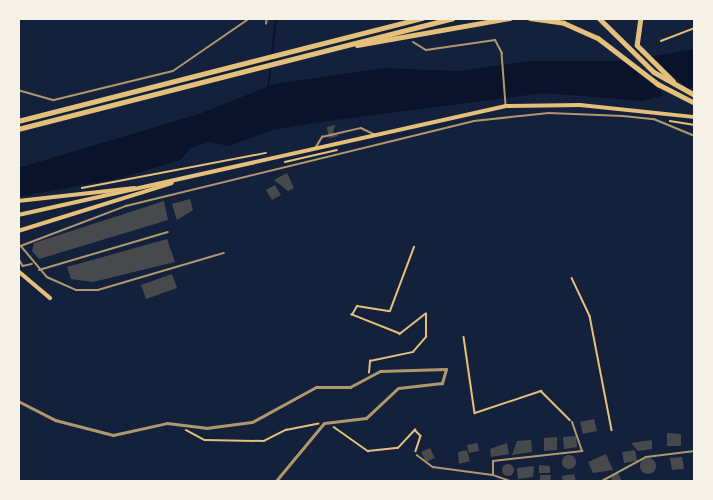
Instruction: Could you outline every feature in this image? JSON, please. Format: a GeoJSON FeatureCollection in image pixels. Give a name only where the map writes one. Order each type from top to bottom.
{"type":"FeatureCollection","features":[{"type":"Feature","properties":{"kind":"highway"},"geometry":{"type":"LineString","coordinates":[[18,121],[422,18]]}},
{"type":"Feature","properties":{"kind":"highway"},"geometry":{"type":"LineString","coordinates":[[18,129],[452,18]]}},
{"type":"Feature","properties":{"kind":"highway"},"geometry":{"type":"LineString","coordinates":[[345,46],[510,18]]}},
{"type":"Feature","properties":{"kind":"highway"},"geometry":{"type":"LineString","coordinates":[[531,18],[580,29],[612,46],[669,91],[682,99],[695,103]]}},
{"type":"Feature","properties":{"kind":"highway"},"geometry":{"type":"LineString","coordinates":[[599,18],[624,46],[654,72],[669,91]]}},
{"type":"Feature","properties":{"kind":"highway"},"geometry":{"type":"LineString","coordinates":[[641,18],[637,45],[677,85]]}},
{"type":"Feature","properties":{"kind":"highway"},"geometry":{"type":"LineString","coordinates":[[654,72],[695,95]]}},
{"type":"Feature","properties":{"kind":"main road"},"geometry":{"type":"LineString","coordinates":[[18,215],[506,104],[580,105],[695,117]]}},
{"type":"Feature","properties":{"kind":"main road"},"geometry":{"type":"LineString","coordinates":[[18,231],[191,177]]}},
{"type":"Feature","properties":{"kind":"main road"},"geometry":{"type":"LineString","coordinates":[[18,201],[141,188]]}},
{"type":"Feature","properties":{"kind":"main road"},"geometry":{"type":"LineString","coordinates":[[18,272],[50,298]]}},
{"type":"Feature","properties":{"kind":"street"},"geometry":{"type":"LineString","coordinates":[[413,42],[426,50],[491,39],[502,53]]}},
{"type":"Feature","properties":{"kind":"street"},"geometry":{"type":"LineString","coordinates":[[18,401],[55,420],[113,435],[147,425],[183,426],[252,422],[316,387],[350,387],[371,376],[440,367],[449,375],[442,383],[398,388],[366,418],[324,423],[275,482]]}},
{"type":"Feature","properties":{"kind":"street"},"geometry":{"type":"LineString","coordinates":[[513,482],[493,476],[490,466],[499,459],[582,452],[572,422]]}},
{"type":"Feature","properties":{"kind":"street"},"geometry":{"type":"LineString","coordinates":[[600,482],[646,457],[695,451]]}},
{"type":"Feature","properties":{"kind":"lane"},"geometry":{"type":"LineString","coordinates":[[18,90],[54,100],[173,71],[250,18]]}},
{"type":"Feature","properties":{"kind":"lane"},"geometry":{"type":"LineString","coordinates":[[266,24],[267,18]]}},
{"type":"Feature","properties":{"kind":"lane"},"geometry":{"type":"LineString","coordinates":[[330,18],[345,18]]}},
{"type":"Feature","properties":{"kind":"lane"},"geometry":{"type":"LineString","coordinates":[[502,53],[506,104]]}},
{"type":"Feature","properties":{"kind":"lane"},"geometry":{"type":"LineString","coordinates":[[224,253],[98,290],[63,286],[38,270],[20,246],[126,206],[327,160],[342,149],[511,116],[654,119],[695,136]]}},
{"type":"Feature","properties":{"kind":"lane"},"geometry":{"type":"LineString","coordinates":[[316,147],[322,138],[361,129],[375,134]]}},
{"type":"Feature","properties":{"kind":"lane"},"geometry":{"type":"LineString","coordinates":[[38,270],[168,232]]}},
{"type":"Feature","properties":{"kind":"lane"},"geometry":{"type":"LineString","coordinates":[[18,256],[23,266],[32,264]]}},
{"type":"Feature","properties":{"kind":"lane"},"geometry":{"type":"LineString","coordinates":[[417,455],[433,467],[493,476]]}},
{"type":"Feature","properties":{"kind":"path"},"geometry":{"type":"LineString","coordinates":[[661,41],[695,28]]}},
{"type":"Feature","properties":{"kind":"path"},"geometry":{"type":"LineString","coordinates":[[654,119],[695,125]]}},
{"type":"Feature","properties":{"kind":"path"},"geometry":{"type":"LineString","coordinates":[[285,162],[342,149]]}},
{"type":"Feature","properties":{"kind":"path"},"geometry":{"type":"LineString","coordinates":[[78,189],[160,178],[252,152],[266,153]]}},
{"type":"Feature","properties":{"kind":"path"},"geometry":{"type":"LineString","coordinates":[[371,376],[370,361],[413,352],[426,337],[426,314],[400,334],[352,315],[357,306],[390,310],[414,247]]}},
{"type":"Feature","properties":{"kind":"path"},"geometry":{"type":"LineString","coordinates":[[572,278],[590,316],[612,430]]}},
{"type":"Feature","properties":{"kind":"path"},"geometry":{"type":"LineString","coordinates":[[464,337],[475,413],[541,391],[572,422]]}},
{"type":"Feature","properties":{"kind":"path"},"geometry":{"type":"LineString","coordinates":[[183,426],[205,440],[250,442],[324,423],[368,451],[398,448],[415,430],[421,436],[417,455]]}},
{"type":"Feature","properties":{"kind":"water"},"geometry":{"type":"Polygon","coordinates":[[[695,49],[695,87],[642,101],[544,93],[320,122],[272,130],[229,146],[209,142],[191,148],[180,160],[121,178],[18,197],[18,168],[199,114],[274,84],[384,68],[458,71],[529,61],[625,61],[695,49]]]}},
{"type":"Feature","properties":{"kind":"pier"},"geometry":{"type":"Polygon","coordinates":[[[646,52],[691,91],[667,97],[620,57],[646,52]]]}},
{"type":"Feature","properties":{"kind":"building"},"geometry":{"type":"Polygon","coordinates":[[[335,125],[333,133],[339,136],[329,138],[327,127],[335,125]]]}},
{"type":"Feature","properties":{"kind":"building"},"geometry":{"type":"Polygon","coordinates":[[[287,173],[294,188],[288,191],[274,180],[287,173]]]}},
{"type":"Feature","properties":{"kind":"building"},"geometry":{"type":"Polygon","coordinates":[[[275,185],[281,195],[272,200],[266,190],[275,185]]]}},
{"type":"Feature","properties":{"kind":"building"},"geometry":{"type":"Polygon","coordinates":[[[190,199],[193,210],[177,220],[172,204],[190,199]]]}},
{"type":"Feature","properties":{"kind":"building"},"geometry":{"type":"Polygon","coordinates":[[[164,201],[168,220],[39,259],[32,251],[34,243],[164,201]]]}},
{"type":"Feature","properties":{"kind":"building"},"geometry":{"type":"Polygon","coordinates":[[[167,239],[175,262],[93,282],[71,279],[67,267],[167,239]]]}},
{"type":"Feature","properties":{"kind":"building"},"geometry":{"type":"Polygon","coordinates":[[[172,274],[177,288],[146,299],[141,285],[172,274]]]}},
{"type":"Feature","properties":{"kind":"building"},"geometry":{"type":"Polygon","coordinates":[[[594,419],[597,431],[583,434],[580,422],[594,419]]]}},
{"type":"Feature","properties":{"kind":"building"},"geometry":{"type":"Polygon","coordinates":[[[667,433],[681,434],[681,446],[667,446],[667,433]]]}},
{"type":"Feature","properties":{"kind":"building"},"geometry":{"type":"Polygon","coordinates":[[[576,436],[577,447],[564,449],[563,437],[576,436]]]}},
{"type":"Feature","properties":{"kind":"building"},"geometry":{"type":"Polygon","coordinates":[[[557,437],[557,450],[544,451],[544,438],[557,437]]]}},
{"type":"Feature","properties":{"kind":"building"},"geometry":{"type":"Polygon","coordinates":[[[531,440],[532,452],[512,455],[517,441],[531,440]]]}},
{"type":"Feature","properties":{"kind":"building"},"geometry":{"type":"Polygon","coordinates":[[[652,440],[652,449],[638,451],[631,443],[652,440]]]}},
{"type":"Feature","properties":{"kind":"building"},"geometry":{"type":"Polygon","coordinates":[[[477,443],[479,451],[469,453],[467,445],[477,443]]]}},
{"type":"Feature","properties":{"kind":"building"},"geometry":{"type":"Polygon","coordinates":[[[507,443],[509,454],[491,457],[490,449],[507,443]]]}},
{"type":"Feature","properties":{"kind":"building"},"geometry":{"type":"Polygon","coordinates":[[[430,448],[435,458],[426,462],[421,452],[430,448]]]}},
{"type":"Feature","properties":{"kind":"building"},"geometry":{"type":"Polygon","coordinates":[[[467,450],[470,461],[459,464],[458,452],[467,450]]]}},
{"type":"Feature","properties":{"kind":"building"},"geometry":{"type":"Polygon","coordinates":[[[635,450],[637,461],[624,463],[622,452],[635,450]]]}},
{"type":"Feature","properties":{"kind":"building"},"geometry":{"type":"Polygon","coordinates":[[[606,454],[613,470],[593,473],[588,462],[606,454]]]}},
{"type":"Feature","properties":{"kind":"building"},"geometry":{"type":"Polygon","coordinates":[[[566,455],[572,455],[576,462],[572,469],[566,469],[562,465],[562,459],[566,455]]]}},
{"type":"Feature","properties":{"kind":"building"},"geometry":{"type":"Polygon","coordinates":[[[682,457],[684,469],[672,470],[670,458],[682,457]]]}},
{"type":"Feature","properties":{"kind":"building"},"geometry":{"type":"Polygon","coordinates":[[[648,458],[656,466],[648,474],[640,466],[648,458]]]}},
{"type":"Feature","properties":{"kind":"building"},"geometry":{"type":"Polygon","coordinates":[[[510,464],[514,470],[510,476],[506,476],[502,468],[510,464]]]}},
{"type":"Feature","properties":{"kind":"building"},"geometry":{"type":"Polygon","coordinates":[[[539,465],[550,466],[550,473],[539,473],[539,465]]]}},
{"type":"Feature","properties":{"kind":"building"},"geometry":{"type":"Polygon","coordinates":[[[534,466],[533,477],[518,479],[517,468],[534,466]]]}},
{"type":"Feature","properties":{"kind":"building"},"geometry":{"type":"Polygon","coordinates":[[[618,473],[622,482],[612,482],[611,476],[618,473]]]}},
{"type":"Feature","properties":{"kind":"building"},"geometry":{"type":"Polygon","coordinates":[[[574,474],[576,482],[563,482],[562,476],[574,474]]]}},
{"type":"Feature","properties":{"kind":"building"},"geometry":{"type":"Polygon","coordinates":[[[540,475],[551,475],[550,482],[540,482],[540,475]]]}},
{"type":"Feature","properties":{"kind":"waterway"},"geometry":{"type":"LineString","coordinates":[[271,62],[276,18]]}},
{"type":"Feature","properties":{"kind":"waterway"},"geometry":{"type":"LineString","coordinates":[[268,86],[271,67]]}}]}
